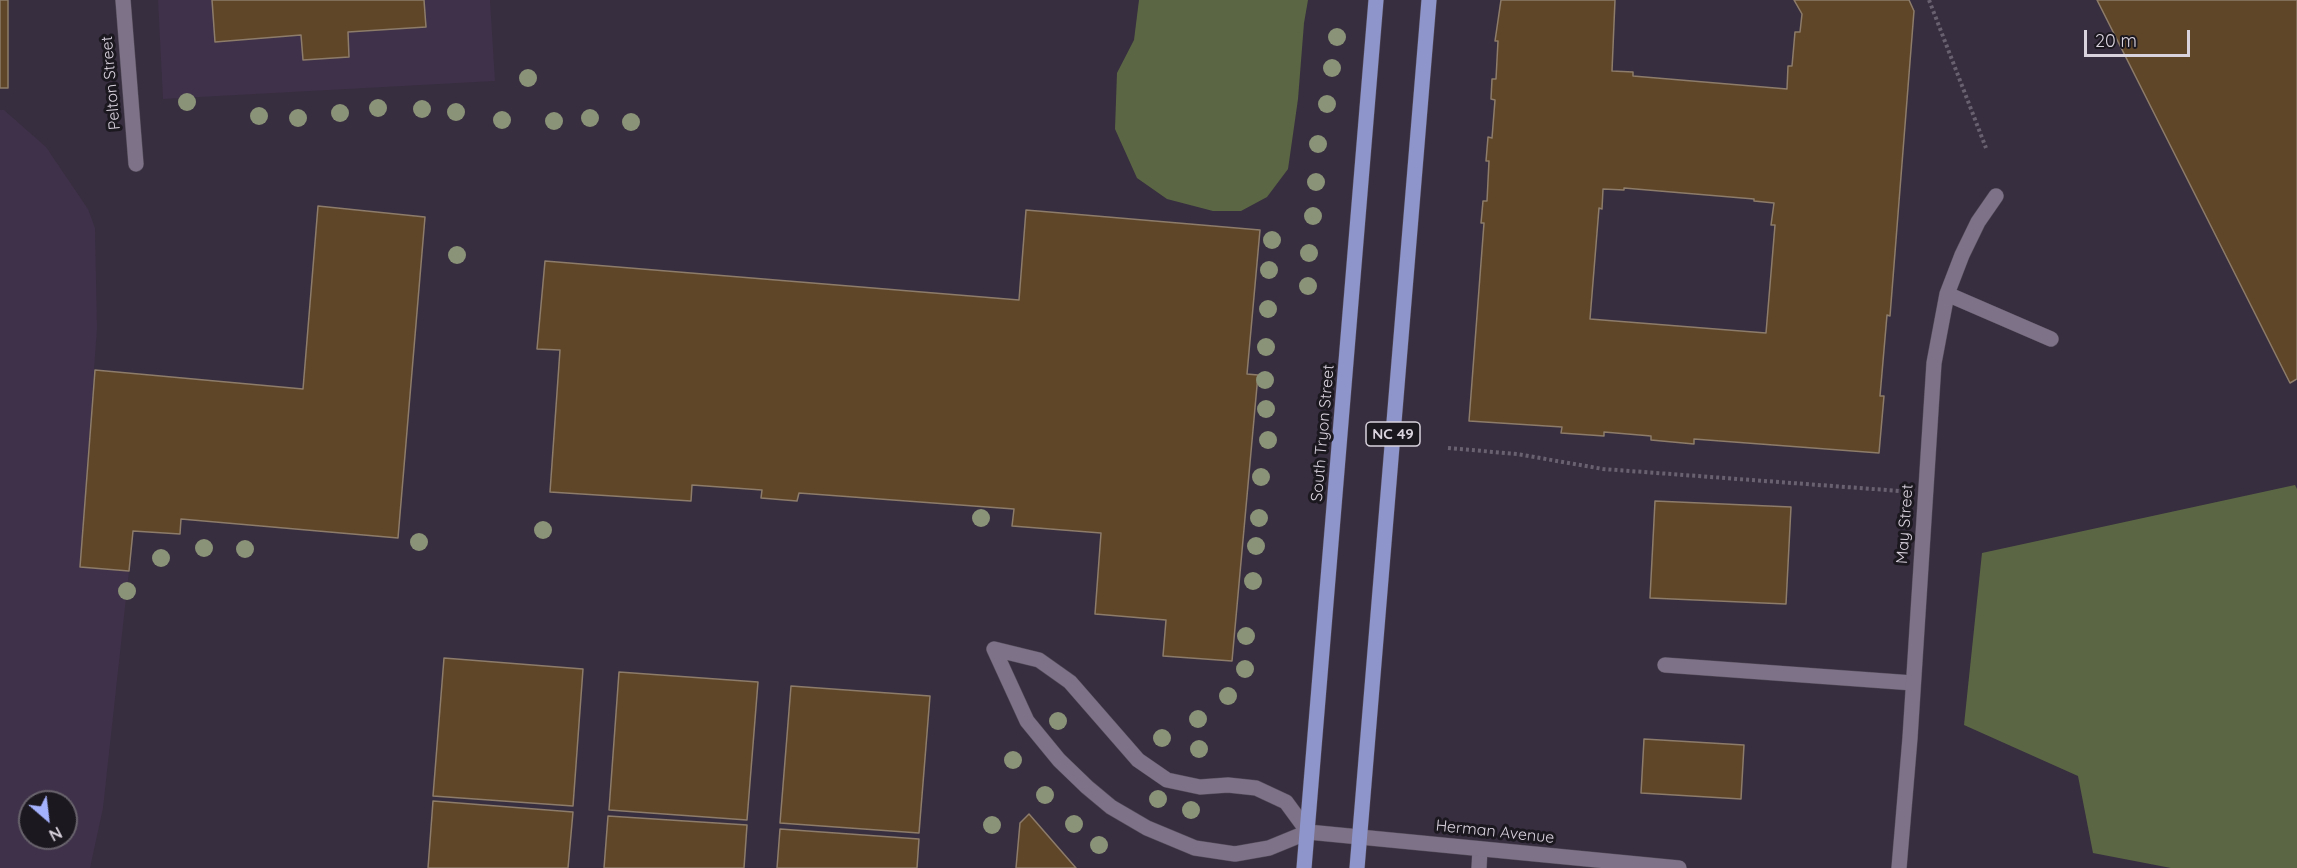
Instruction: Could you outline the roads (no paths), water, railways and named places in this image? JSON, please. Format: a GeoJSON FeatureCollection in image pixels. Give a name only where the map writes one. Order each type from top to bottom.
{"type":"FeatureCollection","features":[{"type":"Feature","properties":{"kind":"main road","name":"South Tryon Street"},"geometry":{"type":"LineString","coordinates":[[1304,868],[1376,0]]}},
{"type":"Feature","properties":{"kind":"main road","name":"NC 49"},"geometry":{"type":"LineString","coordinates":[[1357,868],[1429,0]]}},
{"type":"Feature","properties":{"kind":"street","name":"Pelton Street"},"geometry":{"type":"LineString","coordinates":[[123,0],[136,164]]}},
{"type":"Feature","properties":{"kind":"street","name":"May Street"},"geometry":{"type":"LineString","coordinates":[[1899,868],[1934,363],[1947,294],[1978,222],[1996,196]]}},
{"type":"Feature","properties":{"kind":"street"},"geometry":{"type":"LineString","coordinates":[[1947,294],[2051,339]]}},
{"type":"Feature","properties":{"kind":"street"},"geometry":{"type":"LineString","coordinates":[[994,649],[1039,660],[1070,682],[1138,760],[1167,780],[1200,787],[1228,785],[1256,788],[1286,802],[1308,832],[1269,848],[1235,854],[1196,848],[1147,828],[1112,807],[1059,760],[1027,721],[994,649]]}},
{"type":"Feature","properties":{"kind":"street"},"geometry":{"type":"LineString","coordinates":[[1665,665],[1913,683]]}},
{"type":"Feature","properties":{"kind":"street","name":"Herman Avenue"},"geometry":{"type":"LineString","coordinates":[[1308,832],[1679,868]]}},
{"type":"Feature","properties":{"kind":"street"},"geometry":{"type":"LineString","coordinates":[[1479,868],[1480,849]]}}]}
